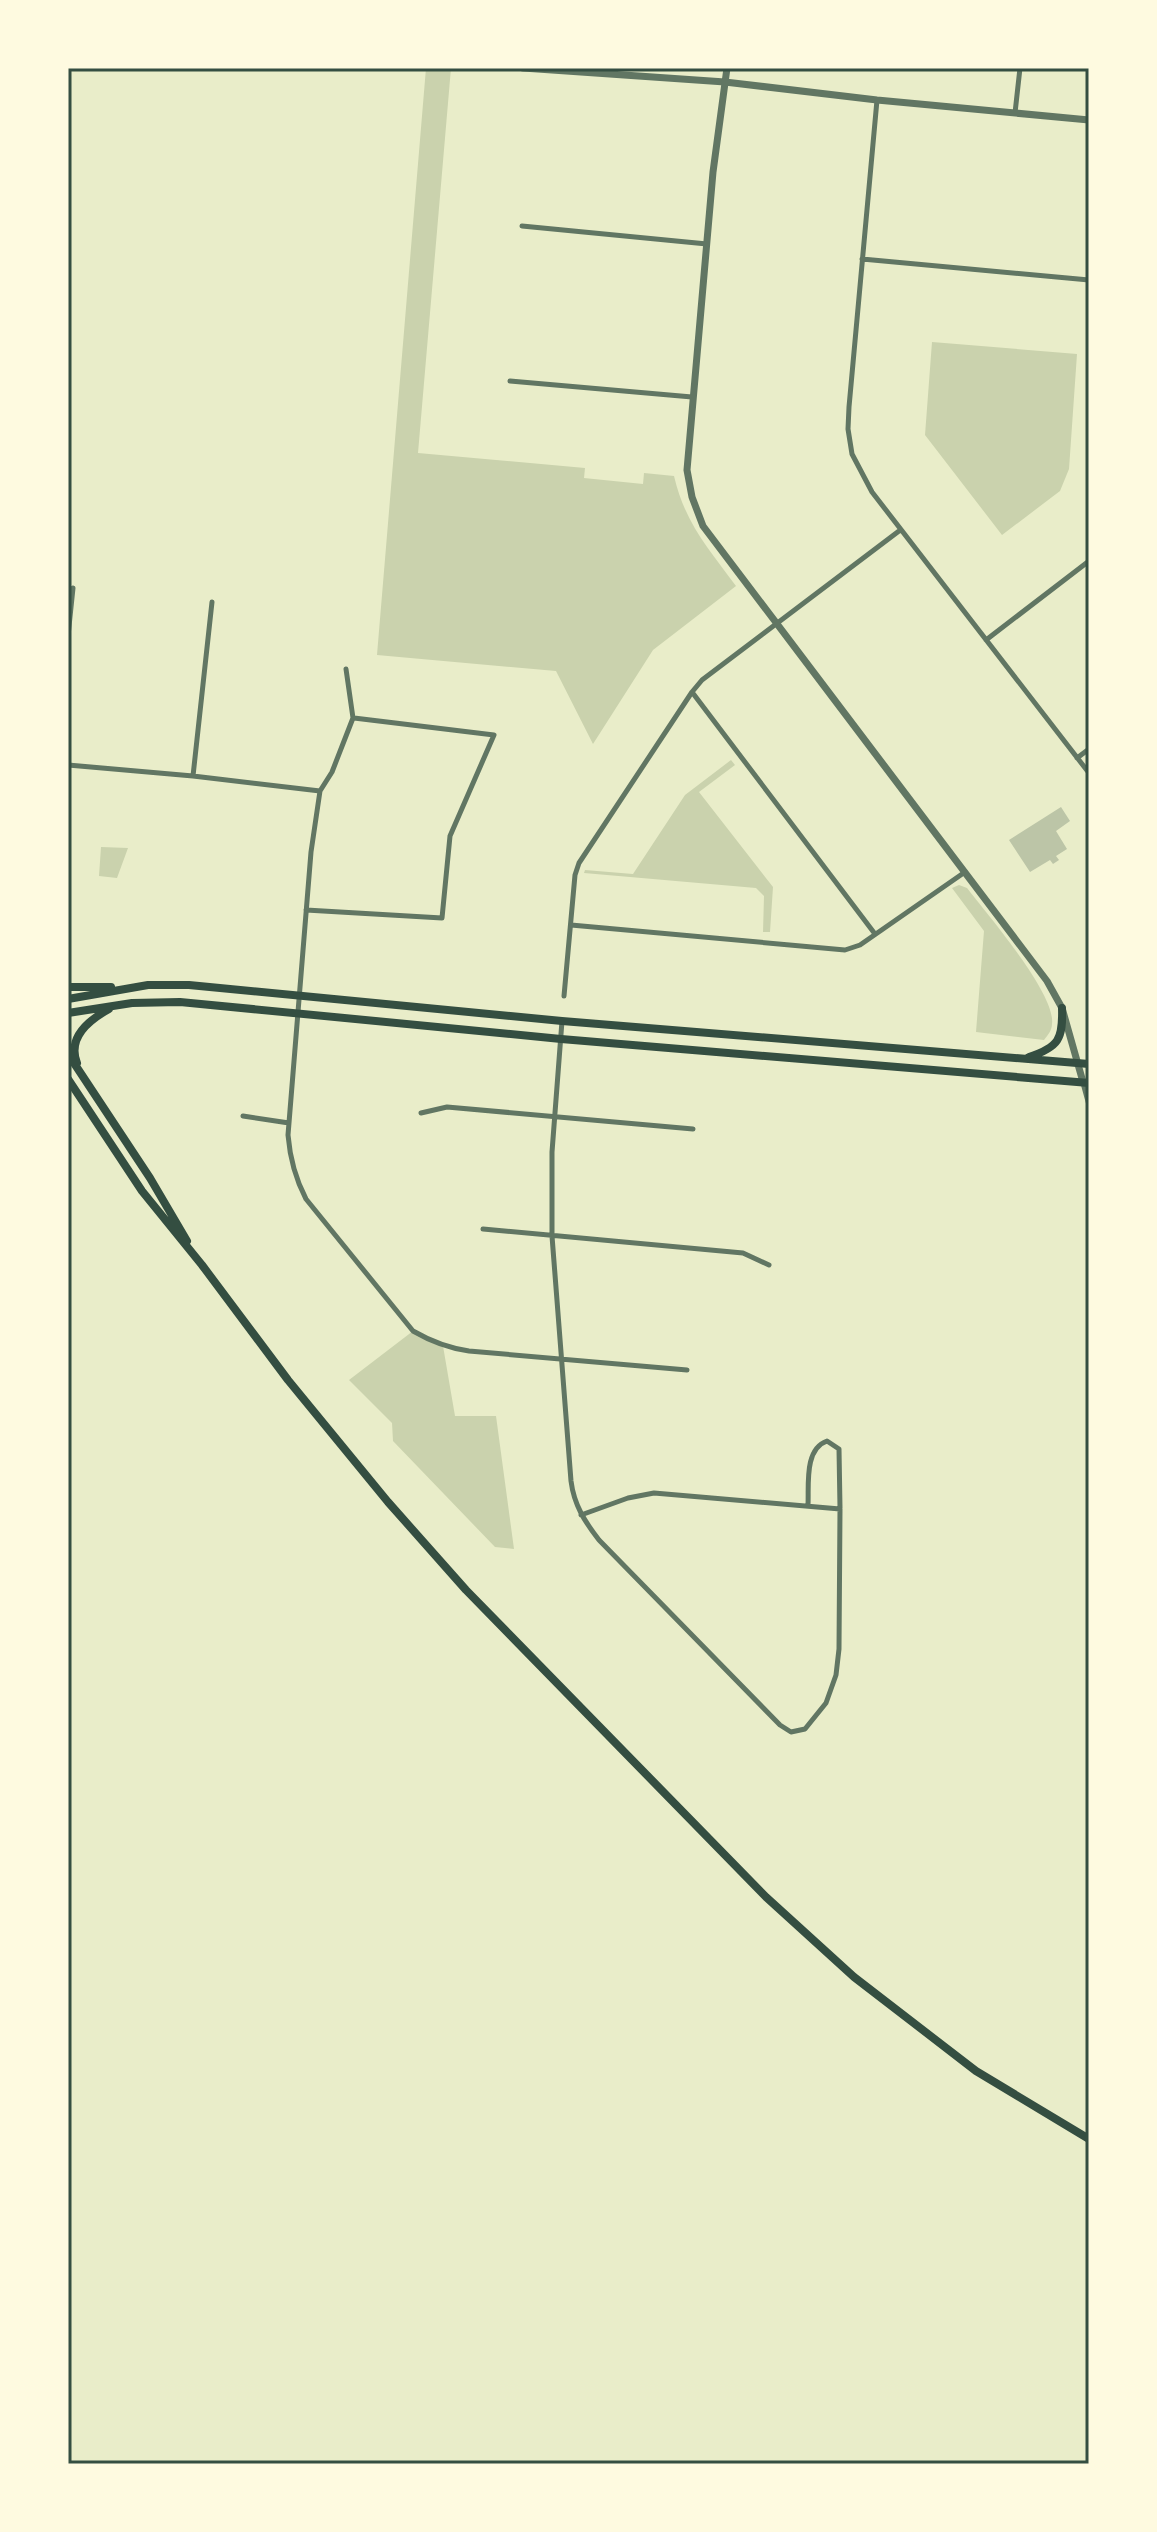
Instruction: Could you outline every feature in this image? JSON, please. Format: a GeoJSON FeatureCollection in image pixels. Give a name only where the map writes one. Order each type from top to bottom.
{"type":"FeatureCollection","features":[{"type":"Feature","properties":{"kind":"main road"},"geometry":{"type":"LineString","coordinates":[[68,987],[189,985],[562,1021],[1089,1064]]}},
{"type":"Feature","properties":{"kind":"main road"},"geometry":{"type":"LineString","coordinates":[[68,999],[119,988]]}},
{"type":"Feature","properties":{"kind":"main road"},"geometry":{"type":"LineString","coordinates":[[68,1013],[116,1004],[180,1002],[561,1039],[1086,1082]]}},
{"type":"Feature","properties":{"kind":"main road"},"geometry":{"type":"LineString","coordinates":[[84,1079],[75,1058],[80,1034],[89,1021],[116,1004]]}},
{"type":"Feature","properties":{"kind":"main road"},"geometry":{"type":"LineString","coordinates":[[1023,1058],[1054,1046],[1060,1037],[1062,1008]]}},
{"type":"Feature","properties":{"kind":"main road"},"geometry":{"type":"LineString","coordinates":[[68,1054],[150,1178],[202,1265]]}},
{"type":"Feature","properties":{"kind":"main road"},"geometry":{"type":"LineString","coordinates":[[68,1079],[142,1191],[288,1380],[388,1502],[466,1590],[766,1897],[843,1968],[907,2021],[976,2071],[1089,2139]]}},
{"type":"Feature","properties":{"kind":"street"},"geometry":{"type":"LineString","coordinates":[[523,68],[725,82],[1089,120]]}},
{"type":"Feature","properties":{"kind":"street"},"geometry":{"type":"LineString","coordinates":[[727,68],[713,172],[692,397],[687,470],[692,497],[703,526],[1047,981],[1062,1008],[1086,1082],[1089,1105]]}},
{"type":"Feature","properties":{"kind":"street"},"geometry":{"type":"LineString","coordinates":[[1015,113],[1020,68]]}},
{"type":"Feature","properties":{"kind":"street"},"geometry":{"type":"LineString","coordinates":[[877,100],[848,429],[852,454],[861,475],[899,531],[1089,773]]}},
{"type":"Feature","properties":{"kind":"street"},"geometry":{"type":"LineString","coordinates":[[522,226],[707,244]]}},
{"type":"Feature","properties":{"kind":"street"},"geometry":{"type":"LineString","coordinates":[[862,259],[1089,280]]}},
{"type":"Feature","properties":{"kind":"street"},"geometry":{"type":"LineString","coordinates":[[510,381],[692,397]]}},
{"type":"Feature","properties":{"kind":"street"},"geometry":{"type":"LineString","coordinates":[[564,996],[575,875],[579,863],[692,692],[702,680],[899,531]]}},
{"type":"Feature","properties":{"kind":"street"},"geometry":{"type":"LineString","coordinates":[[986,640],[1089,561]]}},
{"type":"Feature","properties":{"kind":"street"},"geometry":{"type":"LineString","coordinates":[[68,636],[73,588]]}},
{"type":"Feature","properties":{"kind":"street"},"geometry":{"type":"LineString","coordinates":[[193,776],[212,602]]}},
{"type":"Feature","properties":{"kind":"street"},"geometry":{"type":"LineString","coordinates":[[346,669],[353,718],[332,772],[320,791],[306,910],[289,1123],[292,1166],[306,1199],[413,1331],[429,1341],[455,1349],[687,1370]]}},
{"type":"Feature","properties":{"kind":"street"},"geometry":{"type":"LineString","coordinates":[[692,692],[875,934]]}},
{"type":"Feature","properties":{"kind":"street"},"geometry":{"type":"LineString","coordinates":[[306,910],[442,918],[450,836],[494,735],[353,718]]}},
{"type":"Feature","properties":{"kind":"street"},"geometry":{"type":"LineString","coordinates":[[1077,758],[1089,749]]}},
{"type":"Feature","properties":{"kind":"street"},"geometry":{"type":"LineString","coordinates":[[68,765],[320,791]]}},
{"type":"Feature","properties":{"kind":"street"},"geometry":{"type":"LineString","coordinates":[[571,925],[845,950],[860,945],[966,872]]}},
{"type":"Feature","properties":{"kind":"street"},"geometry":{"type":"LineString","coordinates":[[562,1021],[554,1117],[552,1236],[571,1481],[581,1515],[610,1551],[780,1725],[791,1732],[805,1729],[810,1724],[826,1703],[836,1675],[839,1649],[841,1458],[839,1449],[827,1441],[821,1443],[812,1455],[808,1505]]}},
{"type":"Feature","properties":{"kind":"street"},"geometry":{"type":"LineString","coordinates":[[421,1113],[447,1107],[693,1129]]}},
{"type":"Feature","properties":{"kind":"street"},"geometry":{"type":"LineString","coordinates":[[243,1116],[289,1123]]}},
{"type":"Feature","properties":{"kind":"street"},"geometry":{"type":"LineString","coordinates":[[483,1229],[743,1253],[769,1265]]}},
{"type":"Feature","properties":{"kind":"street"},"geometry":{"type":"LineString","coordinates":[[581,1515],[628,1498],[654,1493],[840,1509]]}},
{"type":"Feature","properties":{"kind":"green space"},"geometry":{"type":"Polygon","coordinates":[[[426,68],[451,68],[418,453],[585,468],[584,478],[643,484],[644,473],[674,476],[691,521],[736,586],[653,650],[593,744],[556,671],[377,655],[426,68]]]}},
{"type":"Feature","properties":{"kind":"green space"},"geometry":{"type":"Polygon","coordinates":[[[932,342],[1077,354],[1069,469],[1060,491],[1002,535],[925,435],[932,342]]]}},
{"type":"Feature","properties":{"kind":"green space"},"geometry":{"type":"Polygon","coordinates":[[[731,760],[735,765],[699,792],[773,887],[770,932],[763,932],[764,896],[756,888],[584,873],[585,870],[633,874],[685,795],[731,760]]]}},
{"type":"Feature","properties":{"kind":"green space"},"geometry":{"type":"Polygon","coordinates":[[[101,847],[128,848],[117,878],[99,876],[101,847]]]}},
{"type":"Feature","properties":{"kind":"green space"},"geometry":{"type":"Polygon","coordinates":[[[959,885],[967,888],[1004,935],[1043,994],[1052,1024],[1044,1040],[976,1032],[984,931],[952,888],[959,885]]]}},
{"type":"Feature","properties":{"kind":"green space"},"geometry":{"type":"Polygon","coordinates":[[[413,1331],[443,1346],[455,1416],[496,1416],[514,1549],[495,1547],[393,1441],[392,1423],[349,1380],[413,1331]]]}},
{"type":"Feature","properties":{"kind":"building"},"geometry":{"type":"Polygon","coordinates":[[[1061,807],[1070,821],[1056,831],[1067,849],[1056,856],[1059,860],[1053,864],[1050,860],[1030,872],[1009,840],[1061,807]]]}}]}
